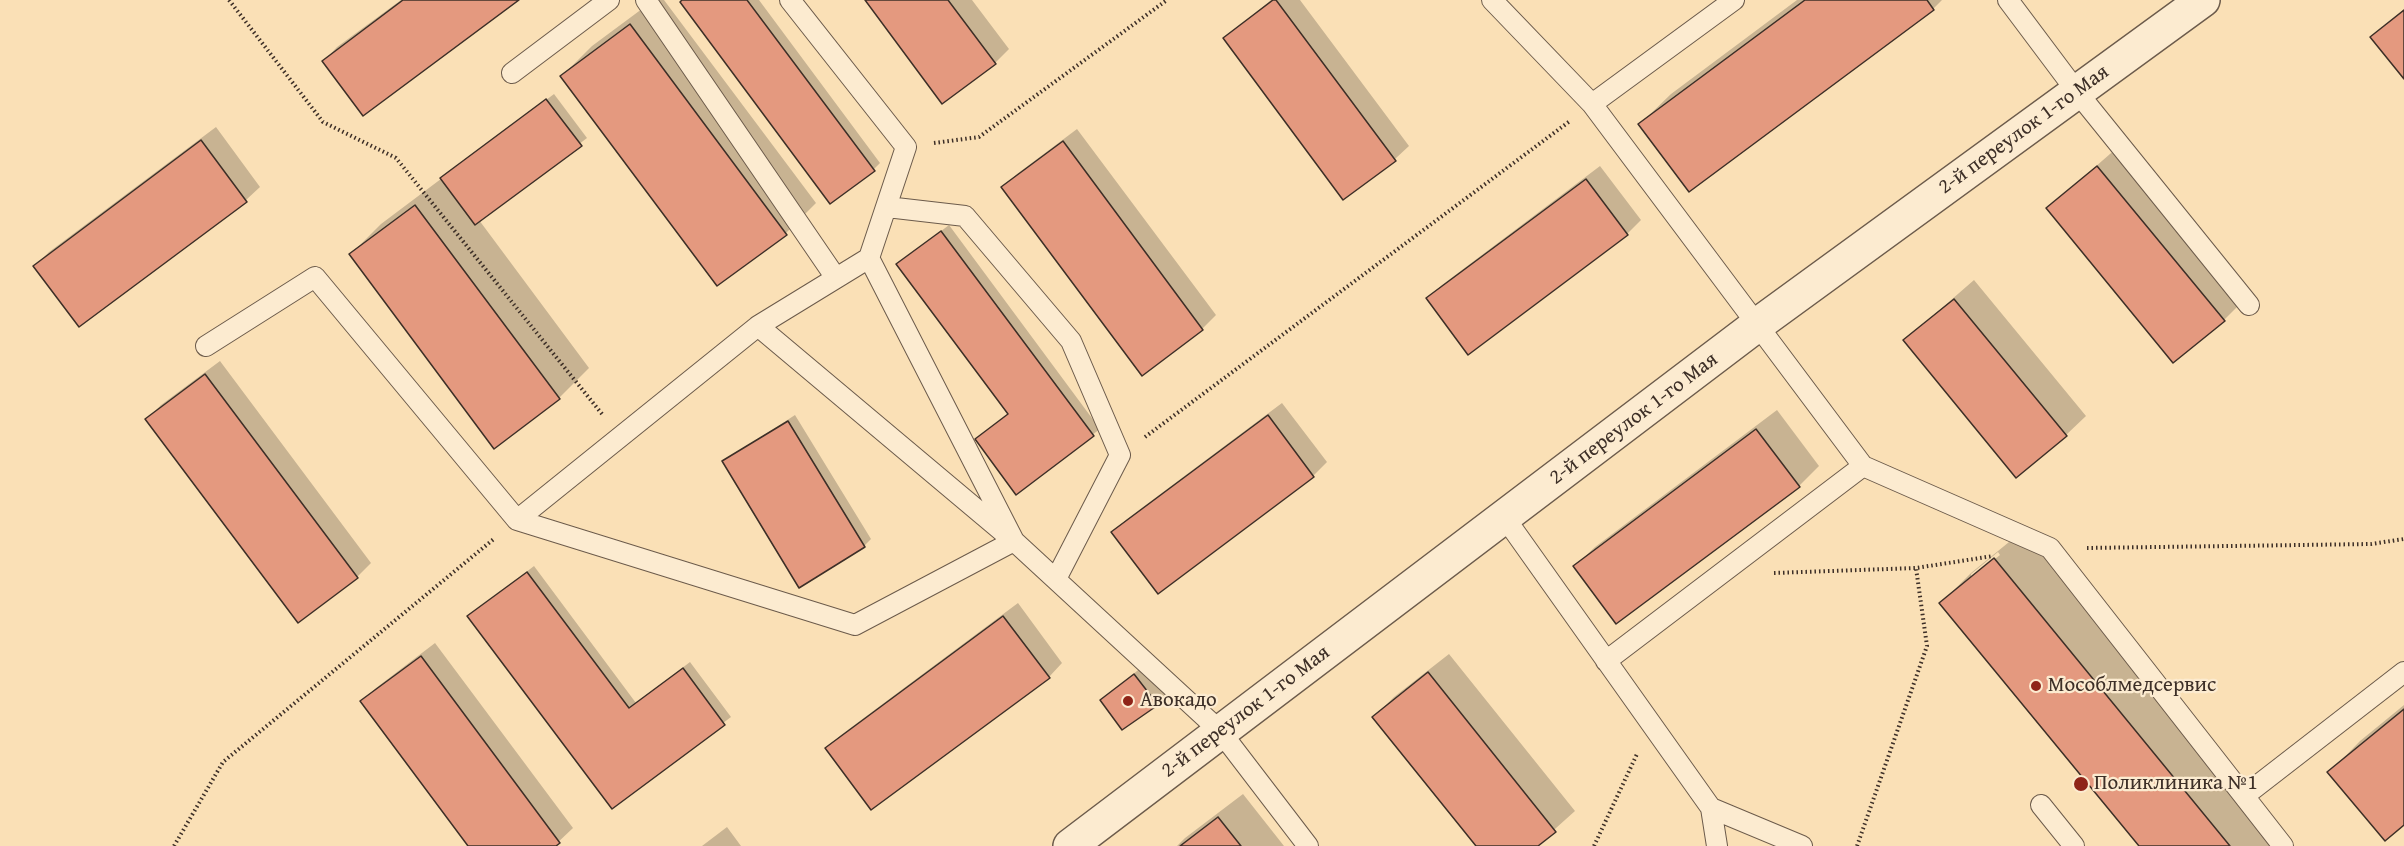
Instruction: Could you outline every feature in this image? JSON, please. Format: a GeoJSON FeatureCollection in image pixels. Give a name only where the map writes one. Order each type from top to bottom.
{"type":"FeatureCollection","features":[{"type":"Feature","properties":{"kind":"street","name":"2-й переулок 1-го Мая"},"geometry":{"type":"LineString","coordinates":[[1070,846],[1757,326],[2203,0]]}},
{"type":"Feature","properties":{"kind":"lane"},"geometry":{"type":"LineString","coordinates":[[512,73],[609,0]]}},
{"type":"Feature","properties":{"kind":"lane"},"geometry":{"type":"LineString","coordinates":[[646,0],[836,279]]}},
{"type":"Feature","properties":{"kind":"lane"},"geometry":{"type":"LineString","coordinates":[[517,520],[758,326],[869,258],[906,147],[790,0]]}},
{"type":"Feature","properties":{"kind":"lane"},"geometry":{"type":"LineString","coordinates":[[1492,0],[1592,104],[1863,466],[2050,548],[2283,846]]}},
{"type":"Feature","properties":{"kind":"lane"},"geometry":{"type":"LineString","coordinates":[[1592,104],[1734,0]]}},
{"type":"Feature","properties":{"kind":"lane"},"geometry":{"type":"LineString","coordinates":[[2008,0],[2077,92],[2249,305]]}},
{"type":"Feature","properties":{"kind":"lane"},"geometry":{"type":"LineString","coordinates":[[886,207],[965,216],[1071,340],[1120,455],[1056,579]]}},
{"type":"Feature","properties":{"kind":"lane"},"geometry":{"type":"LineString","coordinates":[[869,258],[1014,541]]}},
{"type":"Feature","properties":{"kind":"lane"},"geometry":{"type":"LineString","coordinates":[[206,346],[315,277],[517,520],[855,625],[1014,541]]}},
{"type":"Feature","properties":{"kind":"lane"},"geometry":{"type":"LineString","coordinates":[[758,326],[1014,541],[1220,731],[1308,846]]}},
{"type":"Feature","properties":{"kind":"lane"},"geometry":{"type":"LineString","coordinates":[[1606,661],[1863,466]]}},
{"type":"Feature","properties":{"kind":"lane"},"geometry":{"type":"LineString","coordinates":[[1505,518],[1711,808],[1717,846]]}},
{"type":"Feature","properties":{"kind":"lane"},"geometry":{"type":"LineString","coordinates":[[2244,796],[2404,672]]}},
{"type":"Feature","properties":{"kind":"lane"},"geometry":{"type":"LineString","coordinates":[[2041,805],[2074,846]]}},
{"type":"Feature","properties":{"kind":"lane"},"geometry":{"type":"LineString","coordinates":[[1711,808],[1802,846]]}},
{"type":"Feature","properties":{"kind":"path"},"geometry":{"type":"LineString","coordinates":[[229,0],[323,122],[396,158],[620,437]]}},
{"type":"Feature","properties":{"kind":"path"},"geometry":{"type":"LineString","coordinates":[[906,147],[979,137],[1167,0]]}},
{"type":"Feature","properties":{"kind":"path"},"geometry":{"type":"LineString","coordinates":[[1120,455],[1592,104]]}},
{"type":"Feature","properties":{"kind":"path"},"geometry":{"type":"LineString","coordinates":[[174,846],[223,762],[517,520]]}},
{"type":"Feature","properties":{"kind":"path"},"geometry":{"type":"LineString","coordinates":[[1718,575],[1916,568],[2050,548],[2371,544],[2404,539]]}},
{"type":"Feature","properties":{"kind":"path"},"geometry":{"type":"LineString","coordinates":[[1857,846],[1927,646],[1916,568]]}},
{"type":"Feature","properties":{"kind":"path"},"geometry":{"type":"LineString","coordinates":[[1594,846],[1650,723]]}},
{"type":"Feature","properties":{"kind":"building"},"geometry":{"type":"Polygon","coordinates":[[[403,0],[519,0],[363,116],[322,61],[403,0]]]}},
{"type":"Feature","properties":{"kind":"building"},"geometry":{"type":"Polygon","coordinates":[[[682,0],[747,0],[875,171],[830,204],[680,2],[682,0]]]}},
{"type":"Feature","properties":{"kind":"building"},"geometry":{"type":"Polygon","coordinates":[[[865,0],[948,0],[996,64],[942,104],[865,0]]]}},
{"type":"Feature","properties":{"kind":"building"},"geometry":{"type":"Polygon","coordinates":[[[1276,0],[1396,161],[1343,200],[1223,38],[1276,0]]]}},
{"type":"Feature","properties":{"kind":"building"},"geometry":{"type":"Polygon","coordinates":[[[1805,0],[1927,0],[1934,10],[1689,192],[1638,124],[1805,0]]]}},
{"type":"Feature","properties":{"kind":"building"},"geometry":{"type":"Polygon","coordinates":[[[2404,10],[2404,79],[2370,37],[2404,10]]]}},
{"type":"Feature","properties":{"kind":"building"},"geometry":{"type":"Polygon","coordinates":[[[630,24],[787,235],[717,286],[560,76],[630,24]]]}},
{"type":"Feature","properties":{"kind":"building"},"geometry":{"type":"Polygon","coordinates":[[[546,99],[582,146],[475,225],[440,178],[546,99]]]}},
{"type":"Feature","properties":{"kind":"building"},"geometry":{"type":"Polygon","coordinates":[[[201,140],[247,202],[79,327],[33,266],[201,140]]]}},
{"type":"Feature","properties":{"kind":"building"},"geometry":{"type":"Polygon","coordinates":[[[1063,141],[1203,330],[1142,376],[1001,187],[1063,141]]]}},
{"type":"Feature","properties":{"kind":"building"},"geometry":{"type":"Polygon","coordinates":[[[2097,166],[2225,321],[2173,363],[2046,208],[2097,166]]]}},
{"type":"Feature","properties":{"kind":"building"},"geometry":{"type":"Polygon","coordinates":[[[1586,179],[1628,235],[1468,355],[1426,298],[1586,179]]]}},
{"type":"Feature","properties":{"kind":"building"},"geometry":{"type":"Polygon","coordinates":[[[415,205],[560,399],[494,449],[349,254],[415,205]]]}},
{"type":"Feature","properties":{"kind":"building"},"geometry":{"type":"Polygon","coordinates":[[[941,231],[1094,436],[1016,495],[975,439],[1008,414],[896,264],[941,231]]]}},
{"type":"Feature","properties":{"kind":"building"},"geometry":{"type":"Polygon","coordinates":[[[1954,299],[2067,436],[2016,478],[1903,340],[1954,299]]]}},
{"type":"Feature","properties":{"kind":"building"},"geometry":{"type":"Polygon","coordinates":[[[205,374],[358,578],[298,623],[145,419],[205,374]]]}},
{"type":"Feature","properties":{"kind":"building"},"geometry":{"type":"Polygon","coordinates":[[[1268,415],[1314,477],[1158,594],[1111,532],[1268,415]]]}},
{"type":"Feature","properties":{"kind":"building"},"geometry":{"type":"Polygon","coordinates":[[[788,421],[865,547],[799,588],[722,461],[788,421]]]}},
{"type":"Feature","properties":{"kind":"building"},"geometry":{"type":"Polygon","coordinates":[[[1756,429],[1800,487],[1616,624],[1573,566],[1756,429]]]}},
{"type":"Feature","properties":{"kind":"building"},"geometry":{"type":"Polygon","coordinates":[[[1994,558],[2230,846],[2139,846],[1939,603],[1994,558]]]}},
{"type":"Feature","properties":{"kind":"building"},"geometry":{"type":"Polygon","coordinates":[[[527,572],[629,708],[683,668],[725,725],[612,809],[467,616],[527,572]]]}},
{"type":"Feature","properties":{"kind":"building"},"geometry":{"type":"Polygon","coordinates":[[[1003,616],[1050,678],[871,810],[825,748],[1003,616]]]}},
{"type":"Feature","properties":{"kind":"building"},"geometry":{"type":"Polygon","coordinates":[[[421,656],[560,843],[556,846],[468,846],[360,701],[421,656]]]}},
{"type":"Feature","properties":{"kind":"building"},"geometry":{"type":"Polygon","coordinates":[[[1428,672],[1556,832],[1538,846],[1476,846],[1372,717],[1428,672]]]}},
{"type":"Feature","properties":{"kind":"building"},"geometry":{"type":"Polygon","coordinates":[[[1134,674],[1158,705],[1122,730],[1100,700],[1134,674]]]}},
{"type":"Feature","properties":{"kind":"building"},"geometry":{"type":"Polygon","coordinates":[[[2404,709],[2404,825],[2385,841],[2327,772],[2404,709]]]}},
{"type":"Feature","properties":{"kind":"building"},"geometry":{"type":"Polygon","coordinates":[[[1218,817],[1241,846],[1180,846],[1218,817]]]}},
{"type":"Feature","properties":{"kind":"place","name":"Мособлмедсервис"},"geometry":{"type":"Point","coordinates":[2036,686]}},
{"type":"Feature","properties":{"kind":"place","name":"Авокадо"},"geometry":{"type":"Point","coordinates":[1128,701]}},
{"type":"Feature","properties":{"kind":"place","name":"Поликлиника №1"},"geometry":{"type":"Point","coordinates":[2081,784]}}]}
